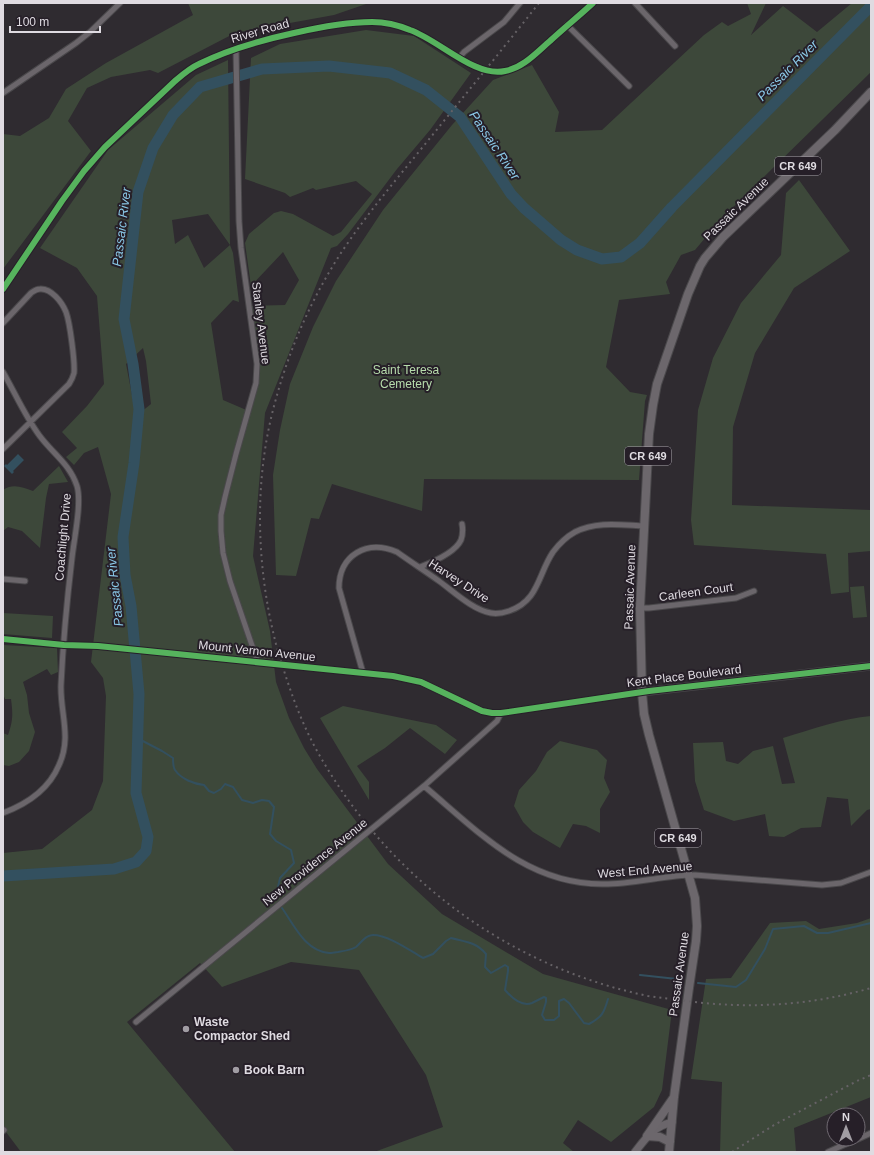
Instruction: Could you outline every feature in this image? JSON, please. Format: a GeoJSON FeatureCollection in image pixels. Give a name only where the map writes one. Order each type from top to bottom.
{"type":"FeatureCollection","features":[{"type":"Feature","properties":{"kind":"main road","name":"Passaic Avenue"},"geometry":{"type":"LineString","coordinates":[[669,1152],[674,1097],[688,988],[698,926],[695,898],[648,731],[642,692],[640,608],[649,434],[655,394],[688,294],[698,270],[705,258],[723,237],[835,130],[871,92]]}},
{"type":"Feature","properties":{"kind":"main road"},"geometry":{"type":"LineString","coordinates":[[647,1136],[674,1097]]}},
{"type":"Feature","properties":{"kind":"main road"},"geometry":{"type":"LineString","coordinates":[[647,1136],[660,1137],[670,1142]]}},
{"type":"Feature","properties":{"kind":"street"},"geometry":{"type":"LineString","coordinates":[[3,93],[76,43],[90,32],[120,3]]}},
{"type":"Feature","properties":{"kind":"street"},"geometry":{"type":"LineString","coordinates":[[459,58],[464,52],[504,22],[520,3]]}},
{"type":"Feature","properties":{"kind":"street","name":"River Road"},"geometry":{"type":"LineString","coordinates":[[3,289],[84,171],[105,147],[185,72],[198,64],[257,42],[315,28],[342,24],[373,22],[387,23],[411,30],[434,42],[474,67],[492,72],[506,71],[521,64],[593,3]]}},
{"type":"Feature","properties":{"kind":"street"},"geometry":{"type":"LineString","coordinates":[[634,3],[675,46]]}},
{"type":"Feature","properties":{"kind":"street"},"geometry":{"type":"LineString","coordinates":[[567,25],[629,86]]}},
{"type":"Feature","properties":{"kind":"street","name":"Stanley Avenue"},"geometry":{"type":"LineString","coordinates":[[236,49],[239,221],[241,248],[257,370],[256,384],[225,497],[221,515],[221,531],[223,553],[230,581],[258,663]]}},
{"type":"Feature","properties":{"kind":"street"},"geometry":{"type":"LineString","coordinates":[[3,323],[31,293],[39,288],[51,292],[64,307],[67,316],[74,364],[73,377],[69,384],[3,449]]}},
{"type":"Feature","properties":{"kind":"street","name":"Coachlight Drive"},"geometry":{"type":"LineString","coordinates":[[3,372],[40,437],[69,468],[78,491],[61,687],[66,739],[65,747],[59,766],[52,778],[41,791],[19,806],[3,813]]}},
{"type":"Feature","properties":{"kind":"street"},"geometry":{"type":"LineString","coordinates":[[420,568],[455,548],[462,538],[462,524]]}},
{"type":"Feature","properties":{"kind":"street","name":"Harvey Drive"},"geometry":{"type":"LineString","coordinates":[[363,673],[339,588],[342,570],[346,563],[355,554],[366,549],[377,547],[397,552],[476,607],[492,613],[502,613],[512,610],[532,595],[552,553],[560,543],[570,535],[588,527],[598,525],[610,524],[644,526]]}},
{"type":"Feature","properties":{"kind":"street"},"geometry":{"type":"LineString","coordinates":[[3,579],[25,581]]}},
{"type":"Feature","properties":{"kind":"street","name":"Carleen Court"},"geometry":{"type":"LineString","coordinates":[[640,608],[736,598],[754,591]]}},
{"type":"Feature","properties":{"kind":"street","name":"Mount Vernon Avenue"},"geometry":{"type":"LineString","coordinates":[[3,639],[64,645],[98,646],[392,676],[421,682],[482,711],[501,713]]}},
{"type":"Feature","properties":{"kind":"street","name":"Kent Place Boulevard"},"geometry":{"type":"LineString","coordinates":[[501,713],[642,692],[871,666]]}},
{"type":"Feature","properties":{"kind":"street","name":"New Providence Avenue"},"geometry":{"type":"LineString","coordinates":[[136,1022],[424,786],[497,721],[501,713]]}},
{"type":"Feature","properties":{"kind":"street","name":"West End Avenue"},"geometry":{"type":"LineString","coordinates":[[424,786],[497,848],[531,868],[568,881],[588,884],[605,884],[689,875],[822,885],[841,883],[871,872]]}},
{"type":"Feature","properties":{"kind":"street"},"geometry":{"type":"LineString","coordinates":[[635,1152],[647,1136],[660,1126],[672,1122]]}},
{"type":"Feature","properties":{"kind":"street"},"geometry":{"type":"LineString","coordinates":[[828,1152],[840,1147]]}},
{"type":"Feature","properties":{"kind":"green space"},"geometry":{"type":"Polygon","coordinates":[[[188,3],[369,3],[334,15],[235,33],[158,73],[150,70],[111,77],[87,88],[68,121],[91,151],[3,269],[3,134],[20,136],[49,118],[66,89],[106,63],[193,15],[188,3]]]}},
{"type":"Feature","properties":{"kind":"green space","name":"Saint Teresa Cemetery"},"geometry":{"type":"Polygon","coordinates":[[[747,3],[766,3],[751,35],[783,6],[817,32],[852,3],[871,3],[871,72],[721,219],[695,250],[681,255],[666,282],[670,294],[619,300],[606,367],[630,392],[647,395],[645,401],[639,480],[424,479],[422,511],[332,484],[319,519],[311,518],[296,576],[276,575],[273,475],[280,430],[290,384],[313,327],[336,281],[383,210],[452,125],[493,80],[532,65],[559,112],[555,132],[602,130],[704,35],[722,22],[728,26],[751,14],[747,3]]]}},
{"type":"Feature","properties":{"kind":"green space"},"geometry":{"type":"Polygon","coordinates":[[[366,30],[414,36],[471,73],[430,130],[397,169],[348,234],[337,246],[331,248],[265,413],[253,556],[270,631],[276,682],[289,718],[304,748],[317,769],[388,864],[442,914],[543,974],[672,1010],[662,1090],[654,1107],[611,1142],[578,1120],[563,1143],[574,1152],[374,1152],[443,1127],[426,1075],[359,970],[291,962],[222,987],[200,963],[127,1022],[235,1152],[21,1152],[3,1128],[3,853],[42,849],[92,810],[103,781],[106,696],[103,678],[91,662],[111,494],[98,447],[84,453],[74,465],[66,457],[77,448],[62,432],[87,406],[104,384],[97,296],[77,268],[40,248],[108,150],[196,75],[228,60],[230,245],[233,253],[239,302],[233,300],[211,323],[223,400],[251,412],[259,372],[249,306],[285,305],[299,280],[283,252],[251,286],[245,243],[249,234],[274,213],[281,211],[293,214],[333,236],[341,232],[372,194],[356,181],[316,190],[313,188],[290,197],[285,193],[245,179],[251,58],[280,44],[366,30]],[[208,214],[172,220],[175,244],[188,235],[204,268],[230,245],[208,214]],[[143,348],[126,364],[136,416],[151,404],[143,348]]]}},
{"type":"Feature","properties":{"kind":"green space"},"geometry":{"type":"Polygon","coordinates":[[[799,180],[850,251],[794,288],[755,353],[733,427],[732,505],[871,510],[871,551],[848,553],[849,592],[831,594],[826,554],[694,545],[691,520],[698,410],[713,358],[741,303],[781,255],[786,193],[799,180]]]}},
{"type":"Feature","properties":{"kind":"green space"},"geometry":{"type":"Polygon","coordinates":[[[59,466],[68,482],[49,484],[40,548],[22,531],[8,527],[3,531],[3,490],[14,486],[33,491],[59,466]]]}},
{"type":"Feature","properties":{"kind":"green space"},"geometry":{"type":"Polygon","coordinates":[[[864,586],[867,617],[853,618],[850,587],[864,586]]]}},
{"type":"Feature","properties":{"kind":"green space"},"geometry":{"type":"Polygon","coordinates":[[[3,613],[53,616],[52,638],[3,634],[3,613]]]}},
{"type":"Feature","properties":{"kind":"green space"},"geometry":{"type":"Polygon","coordinates":[[[3,645],[57,648],[58,672],[51,675],[47,669],[23,682],[27,695],[29,713],[35,732],[29,751],[19,762],[9,766],[3,765],[3,733],[8,735],[12,721],[12,713],[11,699],[5,699],[3,694],[3,645]]]}},
{"type":"Feature","properties":{"kind":"green space"},"geometry":{"type":"Polygon","coordinates":[[[343,706],[436,725],[457,740],[445,754],[410,728],[385,748],[357,766],[369,782],[369,800],[320,718],[343,706]]]}},
{"type":"Feature","properties":{"kind":"green space"},"geometry":{"type":"Polygon","coordinates":[[[871,716],[871,809],[867,810],[851,826],[848,799],[827,797],[821,827],[801,828],[784,837],[769,836],[765,814],[734,821],[704,810],[695,781],[693,743],[723,742],[726,761],[738,764],[753,751],[773,746],[782,784],[795,783],[783,738],[838,722],[871,716]]]}},
{"type":"Feature","properties":{"kind":"green space"},"geometry":{"type":"Polygon","coordinates":[[[560,741],[597,750],[607,760],[604,778],[610,792],[600,809],[600,833],[586,826],[573,824],[560,848],[533,832],[523,822],[514,806],[519,790],[536,771],[547,752],[560,741]]]}},
{"type":"Feature","properties":{"kind":"green space"},"geometry":{"type":"Polygon","coordinates":[[[871,918],[871,1097],[846,1107],[826,1107],[826,1115],[794,1128],[796,1152],[720,1152],[722,1082],[691,1079],[706,979],[731,978],[770,923],[806,921],[819,929],[857,923],[871,918]]]}},
{"type":"Feature","properties":{"kind":"water"},"geometry":{"type":"Polygon","coordinates":[[[18,454],[24,460],[12,474],[4,466],[18,454]]]}},
{"type":"Feature","properties":{"kind":"waterway","name":"Passaic River"},"geometry":{"type":"LineString","coordinates":[[3,876],[114,869],[136,862],[146,851],[148,837],[136,793],[139,694],[131,606],[125,575],[123,537],[134,463],[139,409],[133,364],[124,319],[138,192],[153,148],[173,115],[200,87],[262,69],[329,66],[390,73],[426,90],[460,117],[511,194],[524,208],[561,240],[577,250],[602,259],[621,257],[640,243],[672,207],[871,6]]}},
{"type":"Feature","properties":{"kind":"waterway"},"geometry":{"type":"LineString","coordinates":[[137,738],[173,758],[175,770],[181,776],[196,784],[204,785],[209,791],[214,793],[221,789],[225,784],[233,787],[242,800],[253,803],[262,800],[269,801],[274,807],[270,834],[276,841],[291,850],[294,863],[280,878],[276,896]]}},
{"type":"Feature","properties":{"kind":"waterway"},"geometry":{"type":"LineString","coordinates":[[282,908],[301,936],[313,948],[329,953],[352,949],[370,935],[385,937],[392,940],[423,958],[433,954],[451,938],[474,945],[486,954],[485,967],[491,973],[505,965],[508,967],[505,990],[514,998],[524,1004],[532,1003],[544,997],[546,998],[542,1015],[545,1020],[554,1020],[559,1016],[559,1001],[564,999],[569,1003],[584,1023],[589,1024],[602,1014],[608,999]]}},
{"type":"Feature","properties":{"kind":"waterway"},"geometry":{"type":"LineString","coordinates":[[698,983],[736,987],[746,980],[765,949],[773,929],[804,926],[817,933],[828,933],[871,923]]}},
{"type":"Feature","properties":{"kind":"waterway"},"geometry":{"type":"LineString","coordinates":[[640,975],[677,979],[682,981]]}},
{"type":"Feature","properties":{"kind":"railway"},"geometry":{"type":"LineString","coordinates":[[539,3],[381,198],[349,241],[317,293],[291,352],[272,414],[266,442],[260,500],[260,529],[265,587],[276,644],[288,684],[298,711],[316,749],[345,795],[377,837],[414,875],[455,909],[499,938],[546,963],[596,982],[648,996],[733,1005],[802,1002],[825,999],[871,988]]}},
{"type":"Feature","properties":{"kind":"railway"},"geometry":{"type":"LineString","coordinates":[[732,1152],[774,1125],[871,1075]]}},
{"type":"Feature","properties":{"kind":"cycle path"},"geometry":{"type":"LineString","coordinates":[[3,289],[84,171],[105,147],[175,81],[199,64],[234,49],[282,36],[333,25],[372,22],[391,24],[410,30],[469,64],[482,69],[493,72],[505,71],[518,67],[524,63],[593,3]]}},
{"type":"Feature","properties":{"kind":"cycle path"},"geometry":{"type":"LineString","coordinates":[[3,639],[64,645],[98,646],[393,676],[421,682],[482,711],[492,713],[501,713],[649,691],[871,666]]}},
{"type":"Feature","properties":{"kind":"place","name":"Waste Compactor Shed"},"geometry":{"type":"Point","coordinates":[186,1029]}},
{"type":"Feature","properties":{"kind":"place","name":"Book Barn"},"geometry":{"type":"Point","coordinates":[236,1070]}}]}
